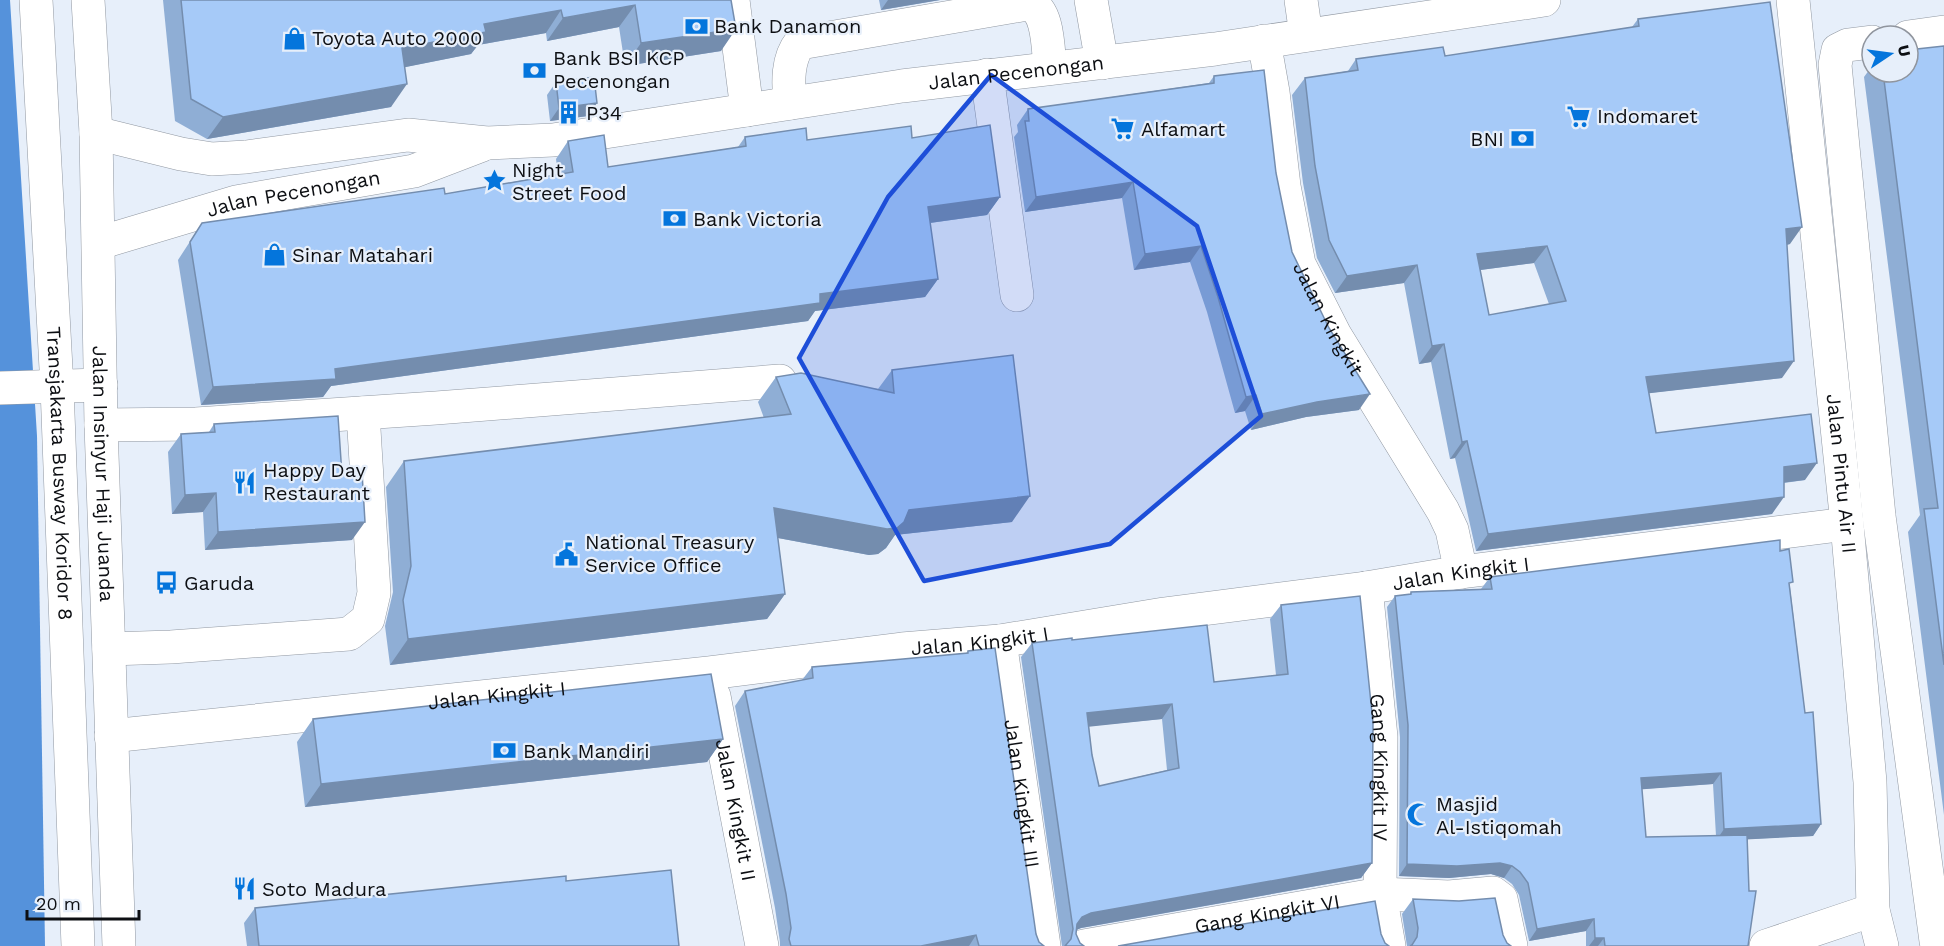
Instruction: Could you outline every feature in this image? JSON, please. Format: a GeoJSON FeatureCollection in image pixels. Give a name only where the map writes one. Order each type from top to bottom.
{"type":"FeatureCollection","features":[{"type":"Feature","properties":{"kind":"street","name":"Transjakarta Busway Koridor 8"},"geometry":{"type":"LineString","coordinates":[[36,0],[49,387],[78,946]]}},
{"type":"Feature","properties":{"kind":"street","name":"Jalan Insinyur Haji Juanda"},"geometry":{"type":"LineString","coordinates":[[88,0],[96,132],[102,424],[119,946]]}},
{"type":"Feature","properties":{"kind":"street"},"geometry":{"type":"LineString","coordinates":[[733,0],[747,110]]}},
{"type":"Feature","properties":{"kind":"street"},"geometry":{"type":"LineString","coordinates":[[1301,0],[1306,35]]}},
{"type":"Feature","properties":{"kind":"street","name":"Jalan Pintu Air II"},"geometry":{"type":"LineString","coordinates":[[1793,0],[1847,524],[1870,782],[1873,910],[1882,946]]}},
{"type":"Feature","properties":{"kind":"street","name":"Jalan Pecenongan"},"geometry":{"type":"LineString","coordinates":[[96,132],[181,154],[212,159],[246,157],[408,135],[487,143],[553,140],[987,75],[1102,63],[1306,35],[1470,5],[1524,1]]}},
{"type":"Feature","properties":{"kind":"street"},"geometry":{"type":"LineString","coordinates":[[790,103],[790,66],[796,48],[801,43],[1028,4],[1039,8],[1044,24],[1050,69]]}},
{"type":"Feature","properties":{"kind":"street"},"geometry":{"type":"LineString","coordinates":[[1044,24],[1092,8],[1102,63]]}},
{"type":"Feature","properties":{"kind":"street"},"geometry":{"type":"LineString","coordinates":[[1920,35],[1944,32]]}},
{"type":"Feature","properties":{"kind":"street","name":"Jalan Kingkit"},"geometry":{"type":"LineString","coordinates":[[1264,41],[1273,92],[1284,186],[1299,264],[1335,335],[1443,511],[1452,530],[1461,572]]}},
{"type":"Feature","properties":{"kind":"street"},"geometry":{"type":"LineString","coordinates":[[1860,44],[1848,45],[1838,50],[1835,65],[1879,516],[1936,941]]}},
{"type":"Feature","properties":{"kind":"street"},"geometry":{"type":"LineString","coordinates":[[987,75],[1017,295]]}},
{"type":"Feature","properties":{"kind":"street","name":"Jalan Pecenongan"},"geometry":{"type":"LineString","coordinates":[[99,243],[236,202],[414,171],[487,143]]}},
{"type":"Feature","properties":{"kind":"street"},"geometry":{"type":"LineString","coordinates":[[102,424],[196,424],[780,381]]}},
{"type":"Feature","properties":{"kind":"street"},"geometry":{"type":"LineString","coordinates":[[0,388],[101,385]]}},
{"type":"Feature","properties":{"kind":"street"},"geometry":{"type":"LineString","coordinates":[[110,649],[171,647],[349,634],[368,619],[374,593],[363,412]]}},
{"type":"Feature","properties":{"kind":"street","name":"Jalan Kingkit I"},"geometry":{"type":"LineString","coordinates":[[111,736],[1000,640],[1164,614],[1266,603],[1461,572],[1847,524]]}},
{"type":"Feature","properties":{"kind":"street","name":"Gang Kingkit IV"},"geometry":{"type":"LineString","coordinates":[[1366,588],[1381,737],[1380,894],[1389,946]]}},
{"type":"Feature","properties":{"kind":"street","name":"Jalan Kingkit III"},"geometry":{"type":"LineString","coordinates":[[1000,640],[1044,946]]}},
{"type":"Feature","properties":{"kind":"street","name":"Jalan Kingkit II"},"geometry":{"type":"LineString","coordinates":[[710,673],[762,946]]}},
{"type":"Feature","properties":{"kind":"street","name":"Gang Kingkit VI"},"geometry":{"type":"LineString","coordinates":[[1097,945],[1193,937],[1380,894],[1449,897],[1493,893],[1501,899],[1511,946]]}},
{"type":"Feature","properties":{"kind":"street"},"geometry":{"type":"LineString","coordinates":[[1766,946],[1873,910]]}},
{"type":"Feature","properties":{"kind":"highlighted area"},"geometry":{"type":"Polygon","coordinates":[[[991,75],[1197,226],[1261,416],[1110,544],[924,581],[799,358],[888,197],[991,75]]]}},
{"type":"Feature","properties":{"kind":"water"},"geometry":{"type":"Polygon","coordinates":[[[0,0],[10,0],[37,436],[45,946],[0,946],[0,0]]]}},
{"type":"Feature","properties":{"kind":"building","name":"Toyota Auto 2000"},"geometry":{"type":"Polygon","coordinates":[[[181,0],[731,0],[736,29],[641,43],[635,5],[563,18],[561,10],[484,24],[486,32],[402,48],[407,84],[223,117],[191,99],[181,0]]]}},
{"type":"Feature","properties":{"kind":"building"},"geometry":{"type":"Polygon","coordinates":[[[1770,2],[1802,227],[1786,229],[1794,361],[1646,377],[1656,433],[1811,414],[1817,463],[1784,467],[1784,497],[1488,534],[1467,441],[1462,442],[1444,344],[1432,346],[1417,265],[1347,276],[1329,240],[1315,166],[1305,78],[1358,70],[1356,59],[1443,47],[1445,56],[1639,26],[1638,19],[1770,2]],[[1547,246],[1477,254],[1489,315],[1566,301],[1547,246]]]}},
{"type":"Feature","properties":{"kind":"building"},"geometry":{"type":"Polygon","coordinates":[[[1944,46],[1944,665],[1924,509],[1938,508],[1885,84],[1920,84],[1920,49],[1944,46]]]}},
{"type":"Feature","properties":{"kind":"building"},"geometry":{"type":"Polygon","coordinates":[[[1264,70],[1276,173],[1292,252],[1329,328],[1370,394],[1262,414],[1256,395],[1246,397],[1201,246],[1145,254],[1133,182],[1036,197],[1025,121],[1029,121],[1028,109],[1214,83],[1214,76],[1264,70]]]}},
{"type":"Feature","properties":{"kind":"building"},"geometry":{"type":"Polygon","coordinates":[[[594,77],[597,103],[559,108],[556,82],[594,77]]]}},
{"type":"Feature","properties":{"kind":"building"},"geometry":{"type":"Polygon","coordinates":[[[990,125],[1000,197],[928,207],[938,279],[820,294],[820,303],[335,369],[336,379],[213,387],[190,242],[202,223],[444,188],[445,194],[573,172],[568,141],[604,135],[608,167],[746,146],[745,137],[806,128],[807,140],[911,126],[912,138],[990,125]]]}},
{"type":"Feature","properties":{"kind":"building"},"geometry":{"type":"Polygon","coordinates":[[[1013,355],[1030,496],[909,510],[904,522],[897,528],[887,529],[774,508],[785,594],[408,639],[403,600],[411,566],[404,461],[791,414],[776,377],[801,373],[894,393],[892,370],[1013,355]]]}},
{"type":"Feature","properties":{"kind":"building","name":"Happy Day Restaurant"},"geometry":{"type":"Polygon","coordinates":[[[338,416],[342,475],[362,472],[365,522],[218,532],[216,493],[185,495],[181,434],[215,432],[214,424],[338,416]]]}},
{"type":"Feature","properties":{"kind":"building"},"geometry":{"type":"Polygon","coordinates":[[[1780,540],[1780,551],[1789,549],[1793,582],[1789,583],[1805,713],[1813,712],[1821,824],[1724,829],[1721,773],[1641,778],[1646,837],[1747,835],[1749,891],[1756,891],[1748,946],[1605,946],[1604,938],[1595,938],[1594,919],[1537,929],[1528,883],[1512,866],[1500,863],[1457,866],[1407,864],[1408,725],[1395,596],[1411,594],[1411,592],[1492,589],[1490,577],[1780,540]]]}},
{"type":"Feature","properties":{"kind":"building"},"geometry":{"type":"Polygon","coordinates":[[[1360,596],[1373,723],[1372,863],[1091,913],[1082,917],[1077,924],[1076,934],[1084,946],[1065,946],[1071,939],[1073,929],[1032,643],[1207,625],[1214,682],[1288,674],[1281,605],[1360,596]],[[1172,704],[1087,713],[1092,755],[1099,786],[1179,768],[1172,704]]]}},
{"type":"Feature","properties":{"kind":"building"},"geometry":{"type":"Polygon","coordinates":[[[995,648],[1036,934],[1039,942],[1044,946],[979,946],[976,935],[921,946],[791,946],[786,894],[745,691],[813,678],[812,667],[968,653],[968,651],[995,648]]]}},
{"type":"Feature","properties":{"kind":"building","name":"Bank Mandiri"},"geometry":{"type":"Polygon","coordinates":[[[711,674],[723,739],[321,784],[313,719],[711,674]]]}},
{"type":"Feature","properties":{"kind":"building"},"geometry":{"type":"Polygon","coordinates":[[[671,870],[679,946],[259,946],[255,908],[566,876],[566,881],[671,870]]]}},
{"type":"Feature","properties":{"kind":"building"},"geometry":{"type":"Polygon","coordinates":[[[1495,898],[1503,935],[1511,946],[1410,946],[1417,937],[1418,928],[1413,899],[1459,901],[1495,898]]]}},
{"type":"Feature","properties":{"kind":"building"},"geometry":{"type":"Polygon","coordinates":[[[1375,901],[1381,934],[1389,946],[1118,946],[1375,901]]]}},
{"type":"Feature","properties":{"kind":"place","name":"Bank Danamon"},"geometry":{"type":"Point","coordinates":[696,26]}},
{"type":"Feature","properties":{"kind":"place","name":"Toyota Auto 2000"},"geometry":{"type":"Point","coordinates":[294,38]}},
{"type":"Feature","properties":{"kind":"place","name":"Bank BSI KCP Pecenongan"},"geometry":{"type":"Point","coordinates":[535,70]}},
{"type":"Feature","properties":{"kind":"place","name":"P34"},"geometry":{"type":"Point","coordinates":[568,113]}},
{"type":"Feature","properties":{"kind":"place","name":"Indomaret"},"geometry":{"type":"Point","coordinates":[1579,116]}},
{"type":"Feature","properties":{"kind":"place","name":"Alfamart"},"geometry":{"type":"Point","coordinates":[1123,129]}},
{"type":"Feature","properties":{"kind":"place","name":"BNI"},"geometry":{"type":"Point","coordinates":[1522,139]}},
{"type":"Feature","properties":{"kind":"place","name":"Night Street Food"},"geometry":{"type":"Point","coordinates":[494,181]}},
{"type":"Feature","properties":{"kind":"place","name":"Bank Victoria"},"geometry":{"type":"Point","coordinates":[675,219]}},
{"type":"Feature","properties":{"kind":"place","name":"Sinar Matahari"},"geometry":{"type":"Point","coordinates":[274,255]}},
{"type":"Feature","properties":{"kind":"place","name":"Happy Day Restaurant"},"geometry":{"type":"Point","coordinates":[245,482]}},
{"type":"Feature","properties":{"kind":"place","name":"National Treasury Service Office"},"geometry":{"type":"Point","coordinates":[567,554]}},
{"type":"Feature","properties":{"kind":"place","name":"Garuda"},"geometry":{"type":"Point","coordinates":[166,583]}},
{"type":"Feature","properties":{"kind":"place","name":"Bank Mandiri"},"geometry":{"type":"Point","coordinates":[505,751]}},
{"type":"Feature","properties":{"kind":"place","name":"Masjid Al-Istiqomah"},"geometry":{"type":"Point","coordinates":[1418,815]}},
{"type":"Feature","properties":{"kind":"place","name":"Soto Madura"},"geometry":{"type":"Point","coordinates":[244,889]}}]}
